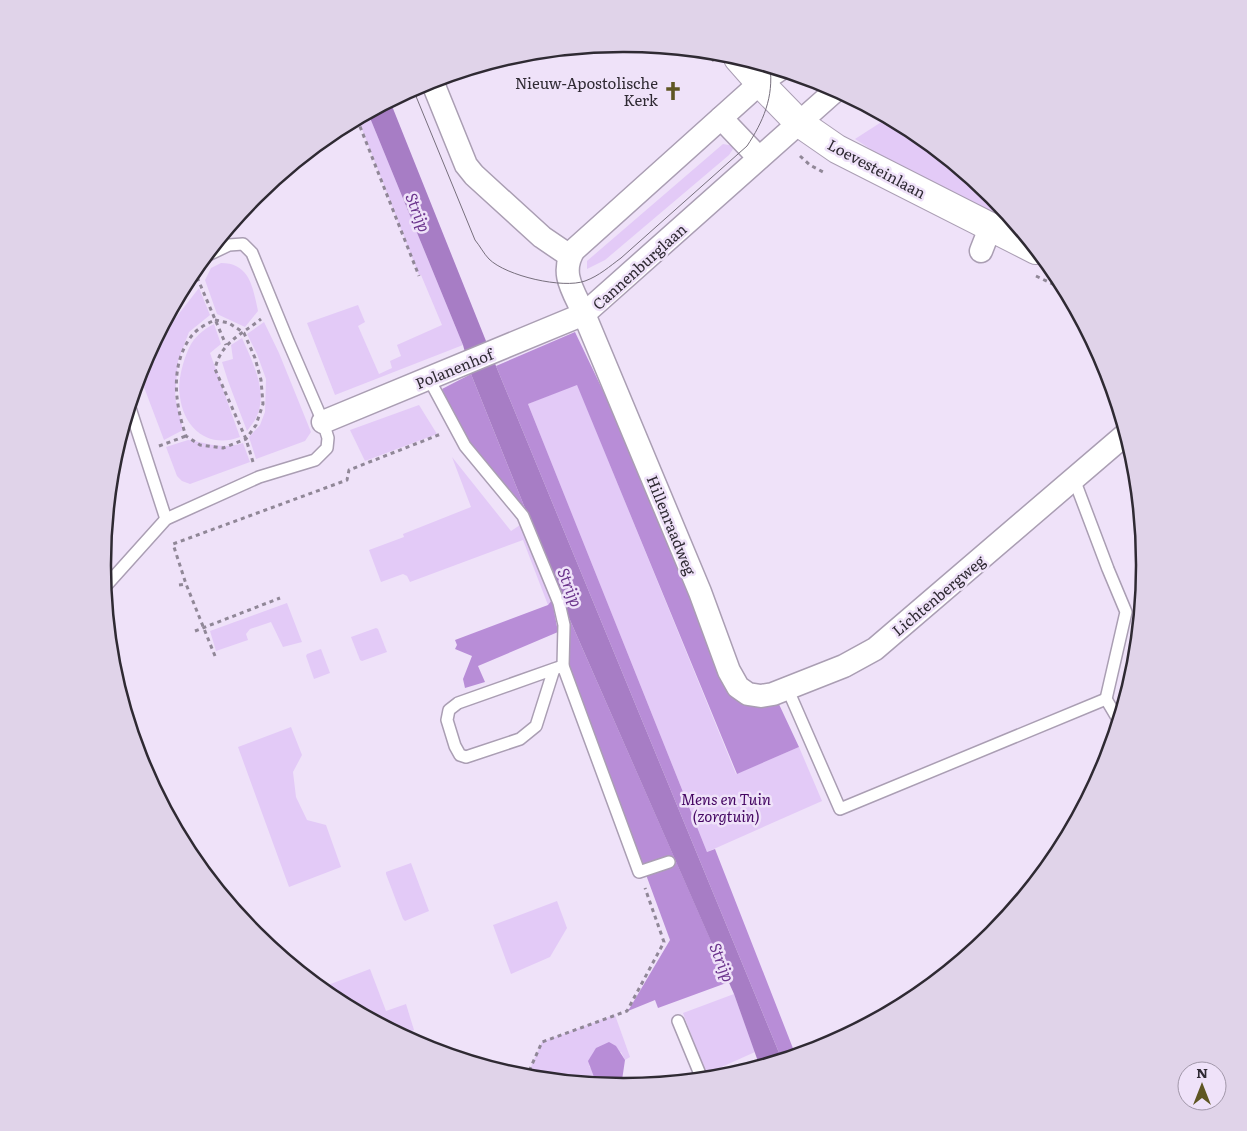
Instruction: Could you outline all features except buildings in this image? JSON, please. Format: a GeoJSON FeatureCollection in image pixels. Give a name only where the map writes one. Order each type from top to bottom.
{"type":"FeatureCollection","features":[{"type":"Feature","properties":{"kind":"street"},"geometry":{"type":"LineString","coordinates":[[435,89],[466,165],[542,237],[570,256],[574,250],[769,77]]}},
{"type":"Feature","properties":{"kind":"street","name":"Loevesteinlaan"},"geometry":{"type":"LineString","coordinates":[[769,77],[798,122],[837,149],[986,239],[1026,248]]}},
{"type":"Feature","properties":{"kind":"street","name":"Cannenburglaan"},"geometry":{"type":"LineString","coordinates":[[570,256],[567,264],[567,273],[584,314],[829,96]]}},
{"type":"Feature","properties":{"kind":"street"},"geometry":{"type":"LineString","coordinates":[[721,118],[759,158]]}},
{"type":"Feature","properties":{"kind":"street","name":"Polanenhof"},"geometry":{"type":"LineString","coordinates":[[323,422],[584,314]]}},
{"type":"Feature","properties":{"kind":"street","name":"Hillenraadweg"},"geometry":{"type":"LineString","coordinates":[[584,314],[700,592],[729,671],[738,687],[748,694],[761,696],[788,690]]}},
{"type":"Feature","properties":{"kind":"street","name":"Lichtenbergweg"},"geometry":{"type":"LineString","coordinates":[[788,690],[844,666],[875,649],[1120,439]]}},
{"type":"Feature","properties":{"kind":"lane"},"geometry":{"type":"LineString","coordinates":[[111,580],[166,519],[258,477],[315,460],[327,448],[328,438],[323,422],[252,253],[243,244],[229,245],[220,249]]}},
{"type":"Feature","properties":{"kind":"lane"},"geometry":{"type":"LineString","coordinates":[[429,379],[454,429],[465,446],[523,516],[559,603],[564,625],[558,668],[536,726],[520,740],[466,757],[460,755],[455,746],[447,720],[450,710],[458,703],[558,668]]}},
{"type":"Feature","properties":{"kind":"lane"},"geometry":{"type":"LineString","coordinates":[[133,416],[166,519]]}},
{"type":"Feature","properties":{"kind":"lane"},"geometry":{"type":"LineString","coordinates":[[1074,478],[1126,612],[1106,699],[1114,713]]}},
{"type":"Feature","properties":{"kind":"lane"},"geometry":{"type":"LineString","coordinates":[[558,668],[639,872],[669,862]]}},
{"type":"Feature","properties":{"kind":"lane"},"geometry":{"type":"LineString","coordinates":[[788,690],[840,809],[1106,699]]}},
{"type":"Feature","properties":{"kind":"lane"},"geometry":{"type":"LineString","coordinates":[[678,1021],[699,1073]]}},
{"type":"Feature","properties":{"kind":"path"},"geometry":{"type":"LineString","coordinates":[[360,126],[419,276]]}},
{"type":"Feature","properties":{"kind":"path"},"geometry":{"type":"LineString","coordinates":[[198,279],[226,345]]}},
{"type":"Feature","properties":{"kind":"path"},"geometry":{"type":"LineString","coordinates":[[258,477],[246,439],[215,369],[217,359],[226,345],[244,333],[275,307]]}},
{"type":"Feature","properties":{"kind":"path"},"geometry":{"type":"LineString","coordinates":[[215,320],[229,323],[244,333],[256,358],[261,380],[263,404],[256,425],[246,439],[223,448],[200,444],[186,436],[176,394],[178,370],[190,337],[201,327],[215,320]]}},
{"type":"Feature","properties":{"kind":"path"},"geometry":{"type":"LineString","coordinates":[[215,656],[186,584],[173,544],[347,480],[349,470],[454,429]]}},
{"type":"Feature","properties":{"kind":"path"},"geometry":{"type":"LineString","coordinates":[[144,452],[186,436]]}},
{"type":"Feature","properties":{"kind":"path"},"geometry":{"type":"LineString","coordinates":[[179,585],[186,584]]}},
{"type":"Feature","properties":{"kind":"path"},"geometry":{"type":"LineString","coordinates":[[195,630],[280,598]]}},
{"type":"Feature","properties":{"kind":"path"},"geometry":{"type":"LineString","coordinates":[[530,1070],[542,1042],[627,1010],[664,942],[639,872]]}},
{"type":"Feature","properties":{"kind":"green space"},"geometry":{"type":"Polygon","coordinates":[[[371,119],[463,345],[335,395],[307,323],[358,305],[365,322],[358,326],[379,374],[392,368],[390,361],[401,356],[397,345],[442,325],[421,275],[419,275],[360,125],[371,119]]]}},
{"type":"Feature","properties":{"kind":"green space"},"geometry":{"type":"Polygon","coordinates":[[[882,122],[909,139],[962,180],[1001,218],[898,167],[855,139],[882,122]]]}},
{"type":"Feature","properties":{"kind":"green space"},"geometry":{"type":"Polygon","coordinates":[[[723,144],[735,146],[729,155],[605,260],[587,269],[587,261],[723,144]]]}},
{"type":"Feature","properties":{"kind":"green space"},"geometry":{"type":"Polygon","coordinates":[[[221,263],[238,267],[244,272],[252,286],[258,311],[245,327],[217,314],[205,280],[211,268],[221,263]]]}},
{"type":"Feature","properties":{"kind":"green space"},"geometry":{"type":"Polygon","coordinates":[[[199,288],[210,315],[189,332],[178,361],[175,397],[183,430],[164,440],[144,386],[171,323],[199,288]]]}},
{"type":"Feature","properties":{"kind":"green space"},"geometry":{"type":"Polygon","coordinates":[[[264,322],[279,353],[311,432],[305,441],[256,459],[249,437],[260,425],[265,412],[266,379],[247,334],[264,322]]]}},
{"type":"Feature","properties":{"kind":"green space"},"geometry":{"type":"Polygon","coordinates":[[[214,324],[221,344],[210,353],[240,437],[229,440],[208,438],[193,427],[182,408],[179,391],[181,372],[189,348],[200,334],[214,324]]]}},
{"type":"Feature","properties":{"kind":"green space"},"geometry":{"type":"Polygon","coordinates":[[[242,338],[258,377],[261,398],[256,418],[247,431],[222,362],[233,359],[231,345],[242,338]]]}},
{"type":"Feature","properties":{"kind":"green space","name":"Mens en Tuin (zorgtuin)"},"geometry":{"type":"Polygon","coordinates":[[[577,384],[736,774],[799,747],[822,801],[707,852],[528,404],[577,384]]]}},
{"type":"Feature","properties":{"kind":"green space"},"geometry":{"type":"Polygon","coordinates":[[[419,405],[437,434],[365,461],[350,430],[419,405]]]}},
{"type":"Feature","properties":{"kind":"green space"},"geometry":{"type":"Polygon","coordinates":[[[188,440],[222,446],[243,443],[250,462],[190,484],[182,481],[177,476],[166,447],[188,440]]]}},
{"type":"Feature","properties":{"kind":"green space"},"geometry":{"type":"Polygon","coordinates":[[[452,457],[511,531],[520,525],[552,600],[548,605],[523,540],[410,582],[407,576],[403,574],[381,582],[369,550],[404,537],[403,534],[471,507],[452,457]]]}},
{"type":"Feature","properties":{"kind":"green space"},"geometry":{"type":"Polygon","coordinates":[[[287,603],[302,642],[283,647],[271,622],[250,629],[246,634],[248,640],[216,651],[210,631],[287,603]]]}},
{"type":"Feature","properties":{"kind":"green space"},"geometry":{"type":"Polygon","coordinates":[[[376,628],[387,652],[362,661],[351,637],[376,628]]]}},
{"type":"Feature","properties":{"kind":"green space"},"geometry":{"type":"Polygon","coordinates":[[[321,649],[330,673],[314,679],[306,656],[321,649]]]}},
{"type":"Feature","properties":{"kind":"green space"},"geometry":{"type":"Polygon","coordinates":[[[291,727],[302,755],[293,772],[296,797],[307,820],[326,825],[341,867],[289,887],[238,747],[291,727]]]}},
{"type":"Feature","properties":{"kind":"green space"},"geometry":{"type":"Polygon","coordinates":[[[411,863],[429,911],[405,921],[386,872],[411,863]]]}},
{"type":"Feature","properties":{"kind":"green space"},"geometry":{"type":"Polygon","coordinates":[[[557,901],[567,928],[550,957],[511,974],[493,925],[557,901]]]}},
{"type":"Feature","properties":{"kind":"green space"},"geometry":{"type":"Polygon","coordinates":[[[370,969],[386,1011],[406,1004],[414,1030],[410,1032],[397,1026],[367,1010],[328,985],[370,969]]]}},
{"type":"Feature","properties":{"kind":"green space"},"geometry":{"type":"Polygon","coordinates":[[[734,994],[755,1052],[714,1071],[705,1072],[683,1013],[734,994]]]}},
{"type":"Feature","properties":{"kind":"green space"},"geometry":{"type":"Polygon","coordinates":[[[615,1015],[630,1057],[625,1060],[621,1052],[589,1066],[593,1070],[595,1077],[530,1070],[542,1042],[615,1015]]]}},
{"type":"Feature","properties":{"kind":"shaded area"},"geometry":{"type":"Polygon","coordinates":[[[575,332],[668,527],[730,678],[777,700],[799,747],[737,774],[577,385],[528,404],[707,852],[715,849],[793,1049],[779,1054],[496,366],[575,332]]]}},
{"type":"Feature","properties":{"kind":"shaded area"},"geometry":{"type":"Polygon","coordinates":[[[471,374],[570,620],[729,982],[658,1008],[655,1000],[628,1011],[670,940],[598,744],[568,682],[566,664],[569,620],[525,511],[469,443],[458,426],[442,389],[471,374]]]}},
{"type":"Feature","properties":{"kind":"shaded area"},"geometry":{"type":"Polygon","coordinates":[[[552,600],[558,632],[478,666],[485,682],[465,688],[463,679],[472,656],[455,649],[457,645],[455,640],[548,605],[552,600]]]}},
{"type":"Feature","properties":{"kind":"shaded area"},"geometry":{"type":"Polygon","coordinates":[[[609,1042],[616,1046],[625,1060],[622,1078],[594,1077],[588,1061],[596,1048],[609,1042]]]}},
{"type":"Feature","properties":{"kind":"water","name":"Strijp"},"geometry":{"type":"Polygon","coordinates":[[[393,107],[496,366],[779,1054],[758,1060],[734,994],[570,620],[471,374],[463,345],[371,119],[393,107]]]}},
{"type":"Feature","properties":{"kind":"tram line"},"geometry":{"type":"LineString","coordinates":[[416,97],[475,240],[487,257],[497,265],[521,276],[549,282],[575,283],[595,276],[621,258],[747,146],[758,128],[766,109],[769,99],[771,75]]}},
{"type":"Feature","properties":{"kind":"place","name":"Nieuw-Apostolische Kerk"},"geometry":{"type":"Point","coordinates":[673,91]}}]}
